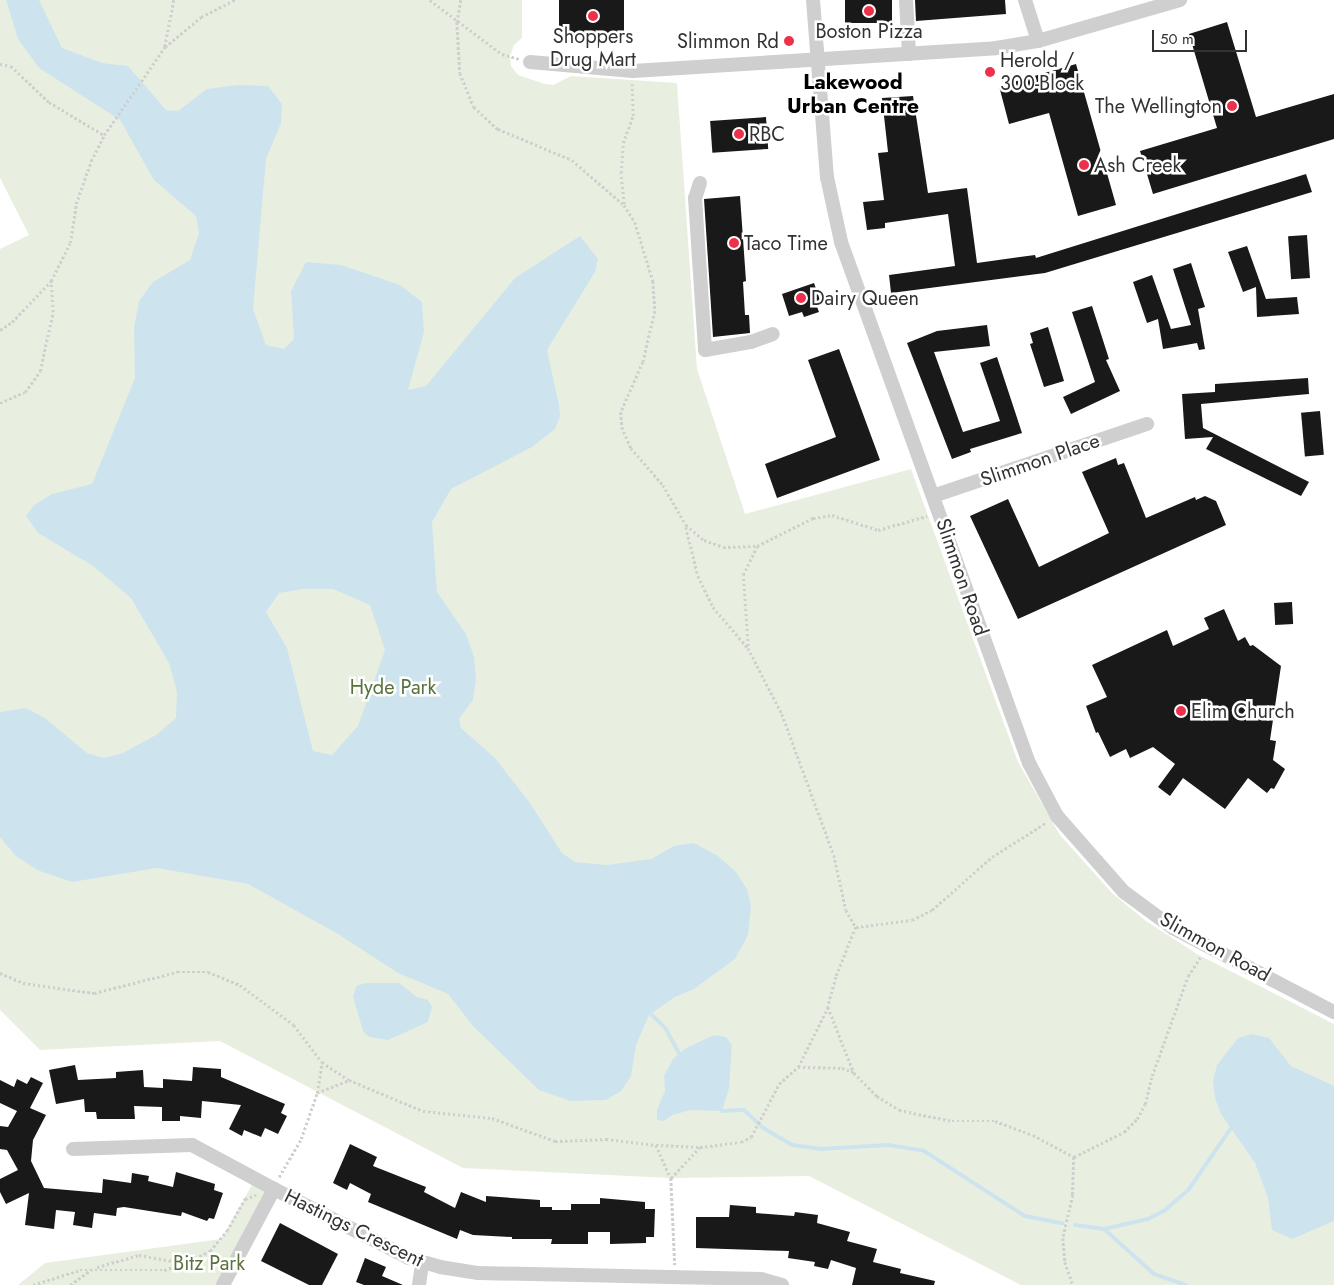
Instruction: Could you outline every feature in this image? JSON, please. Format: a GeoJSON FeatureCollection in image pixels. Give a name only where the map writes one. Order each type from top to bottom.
{"type":"FeatureCollection","features":[{"type":"Feature","properties":{"kind":"street","name":"Slimmon Road"},"geometry":{"type":"LineString","coordinates":[[813,0],[827,178],[839,235],[1029,763],[1057,816],[1124,892],[1173,928],[1333,1008]]}},
{"type":"Feature","properties":{"kind":"street"},"geometry":{"type":"LineString","coordinates":[[906,0],[909,54]]}},
{"type":"Feature","properties":{"kind":"street"},"geometry":{"type":"LineString","coordinates":[[1026,0],[1038,41]]}},
{"type":"Feature","properties":{"kind":"street"},"geometry":{"type":"LineString","coordinates":[[530,62],[633,71],[996,48],[1038,41],[1180,0]]}},
{"type":"Feature","properties":{"kind":"street"},"geometry":{"type":"LineString","coordinates":[[700,184],[695,198],[705,350],[751,342],[774,334]]}},
{"type":"Feature","properties":{"kind":"street","name":"Slimmon Place"},"geometry":{"type":"LineString","coordinates":[[933,496],[1146,424]]}},
{"type":"Feature","properties":{"kind":"street"},"geometry":{"type":"LineString","coordinates":[[73,1149],[192,1145],[274,1189]]}},
{"type":"Feature","properties":{"kind":"street","name":"Hastings Crescent"},"geometry":{"type":"LineString","coordinates":[[223,1285],[274,1189],[422,1264],[479,1274],[761,1279],[782,1285]]}},
{"type":"Feature","properties":{"kind":"street"},"geometry":{"type":"LineString","coordinates":[[419,1285],[422,1264]]}},
{"type":"Feature","properties":{"kind":"path"},"geometry":{"type":"LineString","coordinates":[[165,47],[174,0]]}},
{"type":"Feature","properties":{"kind":"path"},"geometry":{"type":"LineString","coordinates":[[0,330],[12,322],[51,281],[70,243],[76,204],[104,136],[165,47],[201,17],[234,0]]}},
{"type":"Feature","properties":{"kind":"path"},"geometry":{"type":"LineString","coordinates":[[430,0],[502,54],[530,62]]}},
{"type":"Feature","properties":{"kind":"path"},"geometry":{"type":"LineString","coordinates":[[461,0],[457,22],[460,73],[474,107],[498,129],[572,160],[624,205],[635,222],[647,262],[655,311],[643,362],[621,412],[622,427],[631,448],[663,485],[686,525],[698,576],[713,607],[748,648],[782,714],[834,855],[846,910],[856,927]]}},
{"type":"Feature","properties":{"kind":"path"},"geometry":{"type":"LineString","coordinates":[[0,64],[11,66],[49,102],[104,136]]}},
{"type":"Feature","properties":{"kind":"path"},"geometry":{"type":"LineString","coordinates":[[624,205],[621,173],[624,143],[633,116],[633,71]]}},
{"type":"Feature","properties":{"kind":"path"},"geometry":{"type":"LineString","coordinates":[[0,403],[24,392],[40,371],[53,312],[51,281]]}},
{"type":"Feature","properties":{"kind":"path"},"geometry":{"type":"LineString","coordinates":[[686,525],[704,540],[723,547],[757,546],[813,518],[832,515],[878,530],[940,512]]}},
{"type":"Feature","properties":{"kind":"path"},"geometry":{"type":"LineString","coordinates":[[748,648],[743,575],[757,546]]}},
{"type":"Feature","properties":{"kind":"path"},"geometry":{"type":"LineString","coordinates":[[856,927],[912,920],[932,910],[992,857],[1041,825]]}},
{"type":"Feature","properties":{"kind":"path"},"geometry":{"type":"LineString","coordinates":[[0,973],[24,983],[94,993],[177,972],[208,972],[240,984],[294,1025],[322,1062],[349,1080],[423,1111],[492,1118],[555,1141],[606,1138],[656,1145],[700,1147],[741,1142],[751,1137],[778,1084],[798,1067],[828,1007],[836,977],[856,927]]}},
{"type":"Feature","properties":{"kind":"path"},"geometry":{"type":"LineString","coordinates":[[1074,1157],[1124,1132],[1137,1119],[1145,1104],[1179,998],[1188,976],[1197,963]]}},
{"type":"Feature","properties":{"kind":"path"},"geometry":{"type":"LineString","coordinates":[[828,1007],[854,1073]]}},
{"type":"Feature","properties":{"kind":"path"},"geometry":{"type":"LineString","coordinates":[[70,1285],[93,1268],[164,1270],[186,1263],[210,1251],[227,1231],[245,1199],[255,1196],[267,1170],[280,1178],[302,1139],[317,1093],[322,1062]]}},
{"type":"Feature","properties":{"kind":"path"},"geometry":{"type":"LineString","coordinates":[[798,1067],[842,1068],[854,1073],[877,1096],[899,1110],[952,1122],[996,1121],[1033,1134],[1074,1157]]}},
{"type":"Feature","properties":{"kind":"path"},"geometry":{"type":"LineString","coordinates":[[317,1093],[349,1080]]}},
{"type":"Feature","properties":{"kind":"path"},"geometry":{"type":"LineString","coordinates":[[656,1145],[671,1178],[674,1276]]}},
{"type":"Feature","properties":{"kind":"path"},"geometry":{"type":"LineString","coordinates":[[671,1178],[700,1147]]}},
{"type":"Feature","properties":{"kind":"path"},"geometry":{"type":"LineString","coordinates":[[1073,1285],[1065,1262],[1063,1238],[1073,1195],[1074,1157]]}},
{"type":"Feature","properties":{"kind":"path"},"geometry":{"type":"LineString","coordinates":[[33,1285],[55,1276],[139,1255],[186,1263]]}},
{"type":"Feature","properties":{"kind":"green space","name":"Hyde Park"},"geometry":{"type":"Polygon","coordinates":[[[0,0],[522,0],[522,38],[514,45],[510,56],[511,66],[518,75],[553,85],[571,76],[677,83],[697,369],[745,514],[911,469],[1018,762],[1060,835],[1112,893],[1146,921],[1197,954],[1334,1024],[1334,1285],[1021,1285],[809,1176],[671,1178],[463,1168],[220,1041],[40,1050],[0,1010],[0,249],[29,235],[0,178],[0,0]]]}},
{"type":"Feature","properties":{"kind":"green space","name":"Bitz Park"},"geometry":{"type":"Polygon","coordinates":[[[256,1178],[274,1189],[223,1285],[18,1285],[45,1263],[221,1239],[256,1178]]]}},
{"type":"Feature","properties":{"kind":"water"},"geometry":{"type":"Polygon","coordinates":[[[6,0],[39,0],[62,48],[102,63],[128,66],[166,110],[178,111],[207,89],[238,85],[268,86],[282,104],[281,123],[266,159],[253,309],[266,345],[284,349],[294,339],[291,291],[306,262],[341,265],[400,285],[422,302],[424,332],[408,390],[426,386],[515,278],[580,236],[598,259],[595,272],[547,350],[559,405],[560,416],[555,429],[532,447],[451,489],[432,522],[437,592],[466,634],[474,657],[476,679],[473,700],[459,719],[461,728],[495,758],[530,803],[562,853],[575,862],[607,865],[651,859],[674,846],[694,843],[718,856],[736,872],[747,889],[751,906],[748,935],[735,959],[694,989],[675,997],[649,1015],[636,1045],[631,1076],[621,1091],[606,1100],[571,1101],[539,1090],[473,1026],[448,994],[398,973],[338,934],[248,884],[157,868],[72,882],[37,870],[16,856],[0,837],[0,712],[26,708],[45,718],[87,753],[104,758],[123,753],[156,735],[176,718],[177,692],[169,663],[131,598],[93,566],[38,533],[26,516],[34,505],[52,494],[92,484],[135,378],[134,327],[139,301],[153,282],[190,260],[199,233],[196,216],[154,180],[120,120],[39,68],[18,39],[6,0]],[[303,589],[279,593],[266,612],[287,648],[313,751],[332,755],[358,726],[385,650],[370,605],[333,589],[303,589]]]}},
{"type":"Feature","properties":{"kind":"water"},"geometry":{"type":"Polygon","coordinates":[[[366,983],[399,983],[417,997],[428,1000],[432,1007],[428,1022],[388,1040],[369,1037],[363,1031],[353,997],[356,986],[366,983]]]}},
{"type":"Feature","properties":{"kind":"water"},"geometry":{"type":"Polygon","coordinates":[[[1252,1034],[1269,1038],[1291,1066],[1334,1086],[1334,1221],[1292,1239],[1272,1230],[1268,1198],[1255,1163],[1221,1114],[1215,1098],[1213,1081],[1217,1065],[1238,1038],[1252,1034]]]}},
{"type":"Feature","properties":{"kind":"water"},"geometry":{"type":"Polygon","coordinates":[[[714,1035],[726,1037],[732,1045],[729,1088],[722,1111],[691,1110],[672,1115],[664,1121],[657,1120],[657,1109],[665,1091],[664,1076],[673,1059],[686,1048],[714,1035]]]}},
{"type":"Feature","properties":{"kind":"building","name":"Shoppers Drug Mart"},"geometry":{"type":"Polygon","coordinates":[[[559,0],[624,0],[624,37],[559,37],[559,0]]]}},
{"type":"Feature","properties":{"kind":"building","name":"Boston Pizza"},"geometry":{"type":"Polygon","coordinates":[[[845,0],[892,0],[892,23],[845,23],[845,0]]]}},
{"type":"Feature","properties":{"kind":"building"},"geometry":{"type":"Polygon","coordinates":[[[915,0],[1005,0],[1006,14],[916,21],[915,0]]]}},
{"type":"Feature","properties":{"kind":"building","name":"The Wellington"},"geometry":{"type":"Polygon","coordinates":[[[1227,22],[1256,117],[1334,94],[1334,139],[1153,194],[1140,151],[1217,128],[1189,34],[1227,22]]]}},
{"type":"Feature","properties":{"kind":"building","name":"Ash Creek"},"geometry":{"type":"Polygon","coordinates":[[[1076,64],[1116,205],[1078,216],[1049,113],[1009,124],[999,86],[1076,64]]]}},
{"type":"Feature","properties":{"kind":"building"},"geometry":{"type":"Polygon","coordinates":[[[913,96],[928,193],[967,188],[977,263],[1035,255],[1036,258],[1306,174],[1312,192],[1045,273],[891,293],[889,275],[955,266],[948,214],[885,223],[885,228],[867,230],[863,202],[884,200],[878,153],[888,152],[882,98],[913,96]]]}},
{"type":"Feature","properties":{"kind":"building","name":"RBC"},"geometry":{"type":"Polygon","coordinates":[[[766,117],[768,149],[712,153],[710,121],[766,117]]]}},
{"type":"Feature","properties":{"kind":"building"},"geometry":{"type":"Polygon","coordinates":[[[740,196],[746,281],[743,282],[745,315],[749,315],[750,333],[713,337],[704,199],[740,196]]]}},
{"type":"Feature","properties":{"kind":"building"},"geometry":{"type":"Polygon","coordinates":[[[1307,235],[1310,278],[1291,279],[1288,236],[1307,235]]]}},
{"type":"Feature","properties":{"kind":"building"},"geometry":{"type":"Polygon","coordinates":[[[1247,246],[1266,299],[1297,297],[1299,314],[1257,317],[1256,287],[1243,292],[1228,252],[1247,246]]]}},
{"type":"Feature","properties":{"kind":"building"},"geometry":{"type":"Polygon","coordinates":[[[1191,263],[1205,307],[1198,309],[1205,349],[1199,350],[1197,343],[1163,349],[1158,319],[1147,323],[1133,282],[1152,275],[1171,329],[1191,325],[1173,269],[1191,263]]]}},
{"type":"Feature","properties":{"kind":"building","name":"Dairy Queen"},"geometry":{"type":"Polygon","coordinates":[[[814,283],[821,303],[816,304],[819,312],[804,317],[802,312],[789,316],[782,294],[814,283]]]}},
{"type":"Feature","properties":{"kind":"building"},"geometry":{"type":"Polygon","coordinates":[[[1092,306],[1109,359],[1106,360],[1120,391],[1071,414],[1063,397],[1095,382],[1072,312],[1092,306]]]}},
{"type":"Feature","properties":{"kind":"building"},"geometry":{"type":"Polygon","coordinates":[[[987,325],[990,346],[934,352],[963,432],[1000,421],[980,363],[997,357],[1022,433],[970,449],[971,452],[952,459],[907,343],[937,331],[987,325]]]}},
{"type":"Feature","properties":{"kind":"building"},"geometry":{"type":"Polygon","coordinates":[[[1048,327],[1064,381],[1044,387],[1030,344],[1033,343],[1030,333],[1048,327]]]}},
{"type":"Feature","properties":{"kind":"building"},"geometry":{"type":"Polygon","coordinates":[[[839,349],[880,460],[777,498],[765,464],[836,437],[808,360],[839,349]]]}},
{"type":"Feature","properties":{"kind":"building"},"geometry":{"type":"Polygon","coordinates":[[[1308,378],[1309,394],[1201,404],[1203,428],[1309,482],[1301,496],[1206,449],[1213,437],[1185,439],[1182,394],[1215,392],[1215,384],[1308,378]]]}},
{"type":"Feature","properties":{"kind":"building"},"geometry":{"type":"Polygon","coordinates":[[[1320,411],[1324,455],[1305,456],[1301,413],[1320,411]]]}},
{"type":"Feature","properties":{"kind":"building"},"geometry":{"type":"Polygon","coordinates":[[[1116,458],[1118,465],[1124,463],[1146,518],[1195,497],[1196,500],[1205,496],[1216,501],[1226,525],[1018,619],[970,516],[1008,499],[1039,567],[1109,533],[1082,472],[1116,458]]]}},
{"type":"Feature","properties":{"kind":"building"},"geometry":{"type":"Polygon","coordinates":[[[1292,602],[1293,624],[1275,625],[1274,603],[1292,602]]]}},
{"type":"Feature","properties":{"kind":"building","name":"Elim Church"},"geometry":{"type":"Polygon","coordinates":[[[1224,609],[1238,641],[1245,637],[1250,646],[1253,645],[1281,666],[1270,740],[1276,741],[1273,760],[1285,769],[1274,789],[1271,788],[1267,793],[1248,778],[1225,809],[1183,778],[1170,796],[1158,787],[1175,764],[1153,747],[1130,758],[1126,749],[1110,757],[1098,732],[1096,733],[1086,706],[1107,697],[1092,665],[1167,630],[1173,646],[1209,629],[1204,618],[1224,609]]]}},
{"type":"Feature","properties":{"kind":"building"},"geometry":{"type":"Polygon","coordinates":[[[75,1065],[78,1080],[116,1078],[116,1072],[143,1070],[144,1087],[163,1088],[163,1079],[192,1081],[193,1067],[221,1069],[221,1077],[285,1104],[281,1113],[287,1116],[278,1134],[265,1128],[261,1137],[244,1130],[242,1136],[229,1129],[241,1105],[202,1101],[201,1118],[180,1116],[180,1121],[162,1121],[162,1107],[134,1106],[135,1119],[97,1119],[96,1112],[85,1112],[84,1099],[56,1104],[49,1070],[75,1065]]]}},
{"type":"Feature","properties":{"kind":"building"},"geometry":{"type":"Polygon","coordinates":[[[31,1077],[43,1083],[30,1108],[46,1115],[33,1140],[31,1161],[44,1188],[102,1193],[103,1179],[131,1183],[132,1173],[149,1176],[148,1181],[173,1187],[176,1172],[215,1184],[214,1190],[223,1193],[214,1219],[209,1218],[207,1221],[182,1212],[181,1216],[124,1207],[117,1208],[116,1216],[94,1213],[92,1228],[73,1225],[75,1212],[56,1210],[54,1229],[25,1225],[29,1193],[6,1204],[0,1192],[0,1179],[18,1170],[7,1150],[0,1149],[0,1126],[8,1127],[17,1111],[0,1103],[0,1080],[14,1087],[17,1079],[27,1084],[31,1077]]]}},
{"type":"Feature","properties":{"kind":"building"},"geometry":{"type":"Polygon","coordinates":[[[350,1144],[377,1157],[373,1166],[426,1187],[424,1192],[455,1208],[461,1192],[486,1202],[486,1196],[540,1200],[540,1207],[552,1207],[552,1210],[571,1210],[571,1204],[600,1204],[600,1198],[645,1202],[645,1209],[655,1209],[654,1237],[646,1237],[646,1243],[610,1244],[610,1232],[588,1232],[588,1244],[551,1244],[552,1239],[512,1239],[512,1237],[473,1235],[460,1230],[457,1239],[368,1202],[371,1194],[350,1183],[347,1190],[333,1183],[350,1144]]]}},
{"type":"Feature","properties":{"kind":"building"},"geometry":{"type":"Polygon","coordinates":[[[730,1205],[756,1207],[756,1213],[794,1216],[795,1212],[818,1215],[817,1223],[850,1232],[847,1241],[877,1249],[873,1262],[901,1269],[900,1273],[935,1281],[934,1285],[852,1285],[856,1268],[831,1260],[828,1269],[814,1266],[815,1262],[788,1258],[789,1251],[696,1248],[696,1217],[729,1217],[730,1205]]]}},
{"type":"Feature","properties":{"kind":"building"},"geometry":{"type":"Polygon","coordinates":[[[280,1223],[338,1254],[322,1285],[309,1285],[261,1261],[280,1223]]]}},
{"type":"Feature","properties":{"kind":"building"},"geometry":{"type":"Polygon","coordinates":[[[365,1258],[386,1267],[382,1276],[403,1285],[364,1285],[356,1282],[365,1258]]]}},
{"type":"Feature","properties":{"kind":"waterway"},"geometry":{"type":"LineString","coordinates":[[652,1015],[666,1029],[679,1053]]}},
{"type":"Feature","properties":{"kind":"waterway"},"geometry":{"type":"LineString","coordinates":[[722,1111],[744,1110],[763,1128],[793,1145],[820,1149],[888,1145],[924,1151],[1025,1216],[1062,1223]]}},
{"type":"Feature","properties":{"kind":"waterway"},"geometry":{"type":"LineString","coordinates":[[1104,1229],[1148,1219],[1164,1211],[1189,1189],[1231,1128]]}},
{"type":"Feature","properties":{"kind":"waterway"},"geometry":{"type":"LineString","coordinates":[[1075,1225],[1104,1229],[1154,1274],[1186,1285]]}},
{"type":"Feature","properties":{"kind":"place","name":"Boston Pizza"},"geometry":{"type":"Point","coordinates":[869,11]}},
{"type":"Feature","properties":{"kind":"place","name":"Shoppers Drug Mart"},"geometry":{"type":"Point","coordinates":[593,16]}},
{"type":"Feature","properties":{"kind":"place","name":"Slimmon Rd"},"geometry":{"type":"Point","coordinates":[789,41]}},
{"type":"Feature","properties":{"kind":"place","name":"Herold / 300-Block"},"geometry":{"type":"Point","coordinates":[990,72]}},
{"type":"Feature","properties":{"kind":"place","name":"The Wellington"},"geometry":{"type":"Point","coordinates":[1232,106]}},
{"type":"Feature","properties":{"kind":"place","name":"RBC"},"geometry":{"type":"Point","coordinates":[739,134]}},
{"type":"Feature","properties":{"kind":"place","name":"Ash Creek"},"geometry":{"type":"Point","coordinates":[1084,165]}},
{"type":"Feature","properties":{"kind":"place","name":"Taco Time"},"geometry":{"type":"Point","coordinates":[734,243]}},
{"type":"Feature","properties":{"kind":"place","name":"Dairy Queen"},"geometry":{"type":"Point","coordinates":[801,298]}},
{"type":"Feature","properties":{"kind":"place","name":"Elim Church"},"geometry":{"type":"Point","coordinates":[1181,711]}},
{"type":"Feature","properties":{"kind":"district","name":"Lakewood Urban Centre"},"geometry":{"type":"Point","coordinates":[853,94]}}]}
